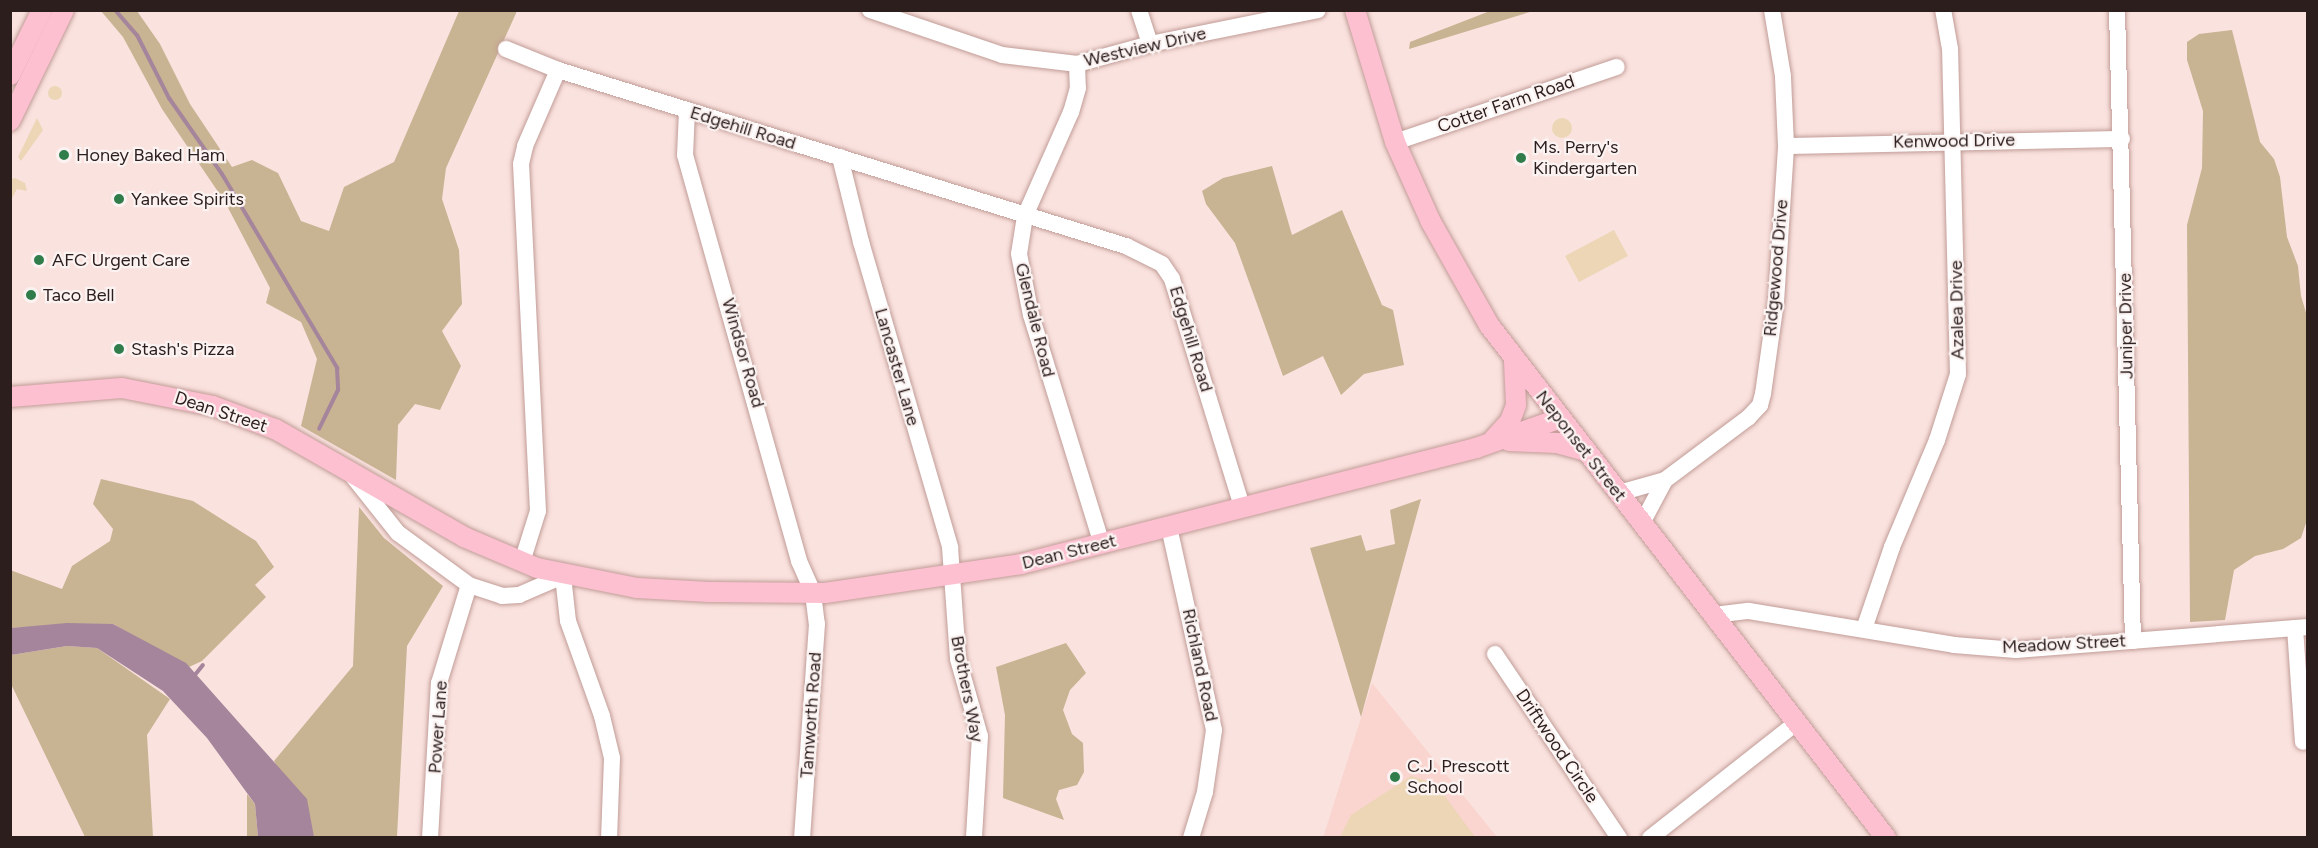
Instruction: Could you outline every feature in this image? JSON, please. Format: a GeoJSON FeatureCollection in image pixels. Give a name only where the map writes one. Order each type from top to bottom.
{"type":"FeatureCollection","features":[{"type":"Feature","properties":{"kind":"main road"},"geometry":{"type":"LineString","coordinates":[[10,75],[42,10]]}},
{"type":"Feature","properties":{"kind":"main road"},"geometry":{"type":"LineString","coordinates":[[10,121],[64,10]]}},
{"type":"Feature","properties":{"kind":"main road","name":"Neponset Street"},"geometry":{"type":"LineString","coordinates":[[1355,10],[1395,142],[1453,265],[1513,357],[1886,837]]}},
{"type":"Feature","properties":{"kind":"main road"},"geometry":{"type":"LineString","coordinates":[[10,53],[27,40]]}},
{"type":"Feature","properties":{"kind":"main road"},"geometry":{"type":"LineString","coordinates":[[1491,442],[1510,421],[1516,405],[1517,378],[1513,357]]}},
{"type":"Feature","properties":{"kind":"main road","name":"Dean Street"},"geometry":{"type":"LineString","coordinates":[[10,397],[122,388],[184,398],[275,429],[464,537],[522,562],[563,576],[637,588],[813,593],[953,577],[1102,544],[1491,442],[1561,418]]}},
{"type":"Feature","properties":{"kind":"main road"},"geometry":{"type":"LineString","coordinates":[[1491,442],[1557,443],[1587,451]]}},
{"type":"Feature","properties":{"kind":"street"},"geometry":{"type":"LineString","coordinates":[[1139,10],[1150,44]]}},
{"type":"Feature","properties":{"kind":"street","name":"Westview Drive"},"geometry":{"type":"LineString","coordinates":[[878,12],[1002,55],[1077,64],[1150,44],[1318,10]]}},
{"type":"Feature","properties":{"kind":"street","name":"Ridgewood Drive"},"geometry":{"type":"LineString","coordinates":[[1619,493],[1665,480],[1761,405],[1776,302],[1786,146],[1783,76],[1772,10]]}},
{"type":"Feature","properties":{"kind":"street","name":"Azalea Drive"},"geometry":{"type":"LineString","coordinates":[[1864,629],[1892,547],[1937,440],[1958,374],[1950,49],[1943,10]]}},
{"type":"Feature","properties":{"kind":"street","name":"Juniper Drive"},"geometry":{"type":"LineString","coordinates":[[2117,10],[2133,641]]}},
{"type":"Feature","properties":{"kind":"street","name":"Edgehill Road"},"geometry":{"type":"LineString","coordinates":[[506,49],[558,70],[1126,246],[1162,264],[1172,279],[1242,506]]}},
{"type":"Feature","properties":{"kind":"street","name":"Glendale Road"},"geometry":{"type":"LineString","coordinates":[[1077,64],[1078,88],[1071,112],[1026,216],[1019,254],[1030,315],[1102,544]]}},
{"type":"Feature","properties":{"kind":"street","name":"Cotter Farm Road"},"geometry":{"type":"LineString","coordinates":[[1395,142],[1617,67]]}},
{"type":"Feature","properties":{"kind":"street"},"geometry":{"type":"LineString","coordinates":[[522,562],[538,511],[521,164],[525,146],[558,70]]}},
{"type":"Feature","properties":{"kind":"street","name":"Windsor Road"},"geometry":{"type":"LineString","coordinates":[[687,110],[685,155],[798,561],[813,593]]}},
{"type":"Feature","properties":{"kind":"street","name":"Kenwood Drive"},"geometry":{"type":"LineString","coordinates":[[1786,146],[1953,140],[2122,139]]}},
{"type":"Feature","properties":{"kind":"street","name":"Lancaster Lane"},"geometry":{"type":"LineString","coordinates":[[840,157],[861,242],[950,547],[953,577]]}},
{"type":"Feature","properties":{"kind":"street","name":"Dean Street"},"geometry":{"type":"LineString","coordinates":[[348,472],[398,533],[469,585],[502,596],[519,595],[563,576]]}},
{"type":"Feature","properties":{"kind":"street","name":"Ridgewood Drive"},"geometry":{"type":"LineString","coordinates":[[1642,523],[1665,480]]}},
{"type":"Feature","properties":{"kind":"street","name":"Richland Road"},"geometry":{"type":"LineString","coordinates":[[1169,527],[1214,730],[1205,792],[1191,837]]}},
{"type":"Feature","properties":{"kind":"street"},"geometry":{"type":"LineString","coordinates":[[563,576],[568,621],[602,716],[612,758],[609,837]]}},
{"type":"Feature","properties":{"kind":"street","name":"Brothers Way"},"geometry":{"type":"LineString","coordinates":[[953,577],[958,658],[980,736],[974,837]]}},
{"type":"Feature","properties":{"kind":"street","name":"Power Lane"},"geometry":{"type":"LineString","coordinates":[[430,837],[439,683],[469,585]]}},
{"type":"Feature","properties":{"kind":"street","name":"Tamworth Road"},"geometry":{"type":"LineString","coordinates":[[802,837],[816,635],[813,593]]}},
{"type":"Feature","properties":{"kind":"street","name":"Meadow Street"},"geometry":{"type":"LineString","coordinates":[[1714,615],[1749,611],[1954,645],[2016,650],[2301,628]]}},
{"type":"Feature","properties":{"kind":"street"},"geometry":{"type":"LineString","coordinates":[[2301,628],[2303,742]]}},
{"type":"Feature","properties":{"kind":"street","name":"Driftwood Circle"},"geometry":{"type":"LineString","coordinates":[[1495,654],[1619,837]]}},
{"type":"Feature","properties":{"kind":"street"},"geometry":{"type":"LineString","coordinates":[[1650,837],[1796,723]]}},
{"type":"Feature","properties":{"kind":"shaded area"},"geometry":{"type":"Polygon","coordinates":[[[101,11],[137,11],[160,44],[190,104],[232,167],[252,160],[278,173],[301,221],[329,231],[344,187],[394,162],[459,11],[517,11],[446,168],[442,199],[459,250],[462,304],[442,331],[461,366],[440,410],[415,404],[398,425],[396,480],[301,426],[317,359],[301,322],[266,303],[270,288],[225,202],[162,109],[123,37],[101,11]]]}},
{"type":"Feature","properties":{"kind":"shaded area"},"geometry":{"type":"Polygon","coordinates":[[[1490,11],[1533,11],[1409,49],[1410,42],[1490,11]]]}},
{"type":"Feature","properties":{"kind":"shaded area"},"geometry":{"type":"Polygon","coordinates":[[[2232,30],[2260,142],[2274,159],[2280,177],[2287,237],[2298,266],[2301,296],[2307,316],[2307,520],[2301,538],[2283,549],[2255,556],[2234,570],[2225,620],[2190,622],[2187,225],[2202,168],[2203,111],[2187,60],[2187,42],[2199,34],[2232,30]]]}},
{"type":"Feature","properties":{"kind":"shaded area"},"geometry":{"type":"Polygon","coordinates":[[[52,86],[58,86],[62,93],[58,100],[52,100],[48,96],[48,90],[52,86]]]}},
{"type":"Feature","properties":{"kind":"shaded area"},"geometry":{"type":"Polygon","coordinates":[[[37,118],[43,130],[21,161],[18,157],[37,118]]]}},
{"type":"Feature","properties":{"kind":"shaded area"},"geometry":{"type":"Polygon","coordinates":[[[1562,118],[1569,121],[1572,128],[1569,135],[1562,138],[1555,135],[1552,128],[1555,121],[1562,118]]]}},
{"type":"Feature","properties":{"kind":"shaded area"},"geometry":{"type":"Polygon","coordinates":[[[1272,166],[1292,235],[1342,210],[1382,305],[1393,310],[1404,365],[1364,374],[1341,395],[1323,356],[1283,376],[1235,243],[1206,204],[1202,191],[1223,178],[1272,166]]]}},
{"type":"Feature","properties":{"kind":"shaded area"},"geometry":{"type":"Polygon","coordinates":[[[15,178],[25,183],[27,191],[17,189],[11,200],[11,179],[15,178]]]}},
{"type":"Feature","properties":{"kind":"shaded area"},"geometry":{"type":"Polygon","coordinates":[[[1614,230],[1628,256],[1579,282],[1565,256],[1614,230]]]}},
{"type":"Feature","properties":{"kind":"shaded area"},"geometry":{"type":"Polygon","coordinates":[[[101,479],[193,501],[256,541],[274,567],[255,585],[266,597],[202,661],[189,667],[113,624],[11,628],[10,570],[62,589],[72,566],[110,541],[113,529],[93,504],[101,479]]]}},
{"type":"Feature","properties":{"kind":"shaded area"},"geometry":{"type":"Polygon","coordinates":[[[1421,499],[1361,717],[1310,548],[1361,535],[1366,551],[1395,544],[1390,510],[1421,499]]]}},
{"type":"Feature","properties":{"kind":"shaded area"},"geometry":{"type":"Polygon","coordinates":[[[359,507],[384,538],[443,586],[407,646],[397,837],[314,837],[274,761],[353,666],[359,507]]]}},
{"type":"Feature","properties":{"kind":"shaded area"},"geometry":{"type":"Polygon","coordinates":[[[67,623],[113,624],[186,663],[307,799],[314,837],[258,837],[255,804],[207,738],[163,691],[97,648],[67,646],[11,655],[11,628],[67,623]]]}},
{"type":"Feature","properties":{"kind":"shaded area"},"geometry":{"type":"Polygon","coordinates":[[[1066,643],[1086,673],[1070,690],[1063,710],[1072,734],[1083,743],[1084,772],[1077,785],[1059,790],[1056,799],[1064,820],[1003,798],[1005,715],[996,667],[1066,643]]]}},
{"type":"Feature","properties":{"kind":"shaded area"},"geometry":{"type":"Polygon","coordinates":[[[67,646],[97,648],[170,699],[147,735],[153,837],[85,837],[11,684],[11,655],[67,646]]]}},
{"type":"Feature","properties":{"kind":"shaded area","name":"C.J. Prescott School"},"geometry":{"type":"Polygon","coordinates":[[[1372,683],[1497,837],[1323,838],[1372,683]]]}},
{"type":"Feature","properties":{"kind":"shaded area"},"geometry":{"type":"Polygon","coordinates":[[[1411,776],[1436,784],[1475,837],[1340,837],[1351,815],[1411,776]]]}},
{"type":"Feature","properties":{"kind":"shaded area"},"geometry":{"type":"Polygon","coordinates":[[[247,794],[255,804],[258,837],[247,838],[247,794]]]}},
{"type":"Feature","properties":{"kind":"waterway"},"geometry":{"type":"LineString","coordinates":[[115,10],[137,35],[169,98],[222,174],[337,368],[338,390],[319,429]]}},
{"type":"Feature","properties":{"kind":"waterway"},"geometry":{"type":"LineString","coordinates":[[194,676],[203,665]]}},
{"type":"Feature","properties":{"kind":"place","name":"Honey Baked Ham"},"geometry":{"type":"Point","coordinates":[64,155]}},
{"type":"Feature","properties":{"kind":"place","name":"Ms. Perry's Kindergarten"},"geometry":{"type":"Point","coordinates":[1521,158]}},
{"type":"Feature","properties":{"kind":"place","name":"Yankee Spirits"},"geometry":{"type":"Point","coordinates":[119,199]}},
{"type":"Feature","properties":{"kind":"place","name":"AFC Urgent Care"},"geometry":{"type":"Point","coordinates":[39,260]}},
{"type":"Feature","properties":{"kind":"place","name":"Taco Bell"},"geometry":{"type":"Point","coordinates":[31,295]}},
{"type":"Feature","properties":{"kind":"place","name":"Stash's Pizza"},"geometry":{"type":"Point","coordinates":[119,349]}},
{"type":"Feature","properties":{"kind":"place","name":"C.J. Prescott School"},"geometry":{"type":"Point","coordinates":[1395,777]}}]}
